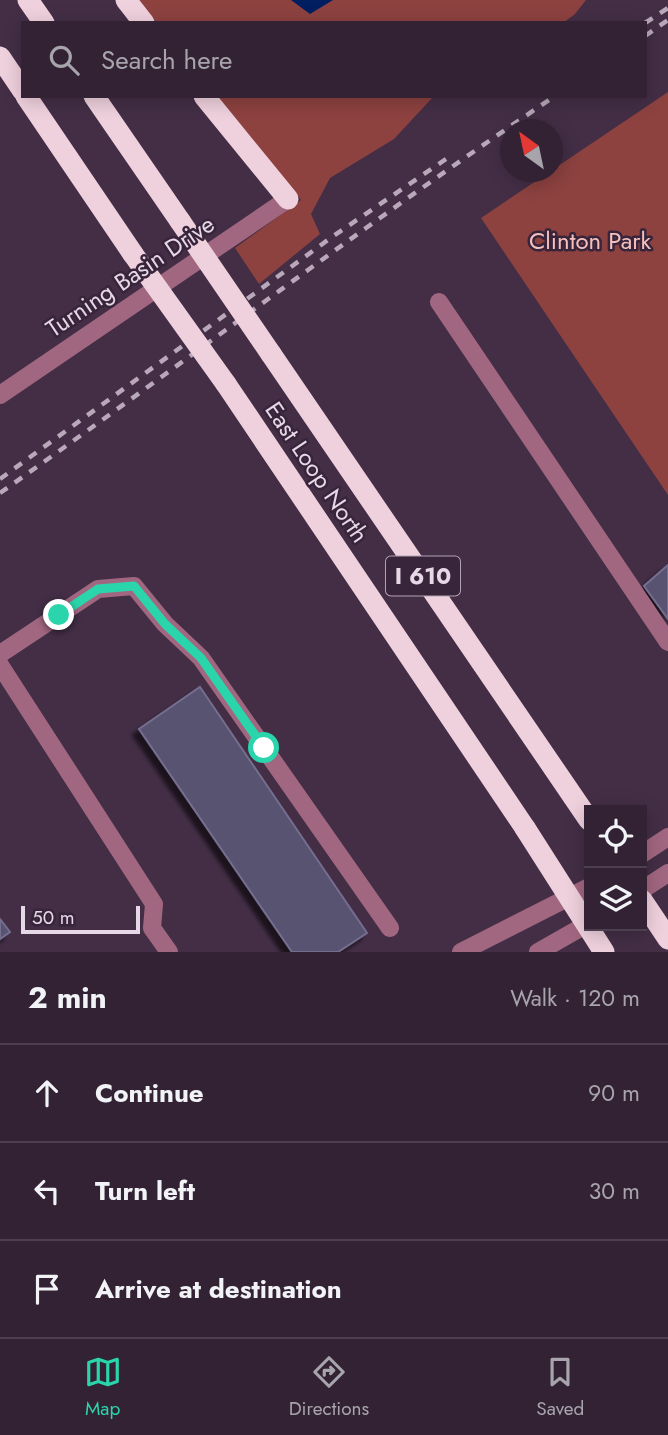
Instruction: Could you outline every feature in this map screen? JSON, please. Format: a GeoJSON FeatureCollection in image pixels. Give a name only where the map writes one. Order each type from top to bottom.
{"type":"FeatureCollection","features":[{"type":"Feature","properties":{"kind":"highway"},"geometry":{"type":"LineString","coordinates":[[28,0],[43,21]]}},
{"type":"Feature","properties":{"kind":"highway"},"geometry":{"type":"LineString","coordinates":[[126,0],[142,21]]}},
{"type":"Feature","properties":{"kind":"highway"},"geometry":{"type":"LineString","coordinates":[[0,57],[21,88]]}},
{"type":"Feature","properties":{"kind":"highway","name":"East Loop North"},"geometry":{"type":"LineString","coordinates":[[27,98],[133,254],[226,384],[525,828],[604,952]]}},
{"type":"Feature","properties":{"kind":"highway","name":"East Loop North"},"geometry":{"type":"LineString","coordinates":[[95,98],[584,812]]}},
{"type":"Feature","properties":{"kind":"highway"},"geometry":{"type":"LineString","coordinates":[[206,98],[288,200]]}},
{"type":"Feature","properties":{"kind":"highway"},"geometry":{"type":"LineString","coordinates":[[647,908],[668,939]]}},
{"type":"Feature","properties":{"kind":"street","name":"Turning Basin Drive"},"geometry":{"type":"LineString","coordinates":[[0,395],[288,200]]}},
{"type":"Feature","properties":{"kind":"street"},"geometry":{"type":"LineString","coordinates":[[439,302],[668,642]]}},
{"type":"Feature","properties":{"kind":"street"},"geometry":{"type":"LineString","coordinates":[[0,654],[98,589],[134,586],[165,624],[201,658],[390,928]]}},
{"type":"Feature","properties":{"kind":"street"},"geometry":{"type":"LineString","coordinates":[[0,665],[154,904],[152,928],[169,952]]}},
{"type":"Feature","properties":{"kind":"street"},"geometry":{"type":"LineString","coordinates":[[647,851],[668,836]]}},
{"type":"Feature","properties":{"kind":"street"},"geometry":{"type":"LineString","coordinates":[[647,887],[668,873]]}},
{"type":"Feature","properties":{"kind":"street"},"geometry":{"type":"LineString","coordinates":[[461,952],[584,890]]}},
{"type":"Feature","properties":{"kind":"street"},"geometry":{"type":"LineString","coordinates":[[538,952],[584,926]]}},
{"type":"Feature","properties":{"kind":"green space"},"geometry":{"type":"Polygon","coordinates":[[[138,0],[586,0],[566,21],[155,21],[138,0]]]}},
{"type":"Feature","properties":{"kind":"green space","name":"Clinton Park"},"geometry":{"type":"Polygon","coordinates":[[[668,92],[668,495],[481,218],[534,182],[563,182],[563,163],[668,92]]]}},
{"type":"Feature","properties":{"kind":"green space"},"geometry":{"type":"Polygon","coordinates":[[[219,98],[432,98],[394,139],[330,178],[311,214],[320,234],[259,284],[235,248],[301,200],[219,98]]]}},
{"type":"Feature","properties":{"kind":"shaded area"},"geometry":{"type":"Polygon","coordinates":[[[291,0],[333,0],[310,14],[291,0]]]}},
{"type":"Feature","properties":{"kind":"building"},"geometry":{"type":"Polygon","coordinates":[[[668,565],[668,619],[644,586],[668,565]]]}},
{"type":"Feature","properties":{"kind":"building"},"geometry":{"type":"Polygon","coordinates":[[[200,687],[367,933],[338,952],[292,952],[139,729],[200,687]]]}},
{"type":"Feature","properties":{"kind":"building"},"geometry":{"type":"Polygon","coordinates":[[[0,919],[10,932],[0,939],[0,919]]]}},
{"type":"Feature","properties":{"kind":"railway"},"geometry":{"type":"LineString","coordinates":[[647,22],[668,8]]}},
{"type":"Feature","properties":{"kind":"railway"},"geometry":{"type":"LineString","coordinates":[[647,35],[668,20]]}},
{"type":"Feature","properties":{"kind":"railway"},"geometry":{"type":"LineString","coordinates":[[0,493],[415,193],[552,98]]}},
{"type":"Feature","properties":{"kind":"railway"},"geometry":{"type":"LineString","coordinates":[[0,479],[332,237],[446,159]]}},
{"type":"Feature","properties":{"kind":"route"},"geometry":{"type":"LineString","coordinates":[[59,615],[98,589],[134,586],[165,624],[201,658],[264,748]]}}]}
